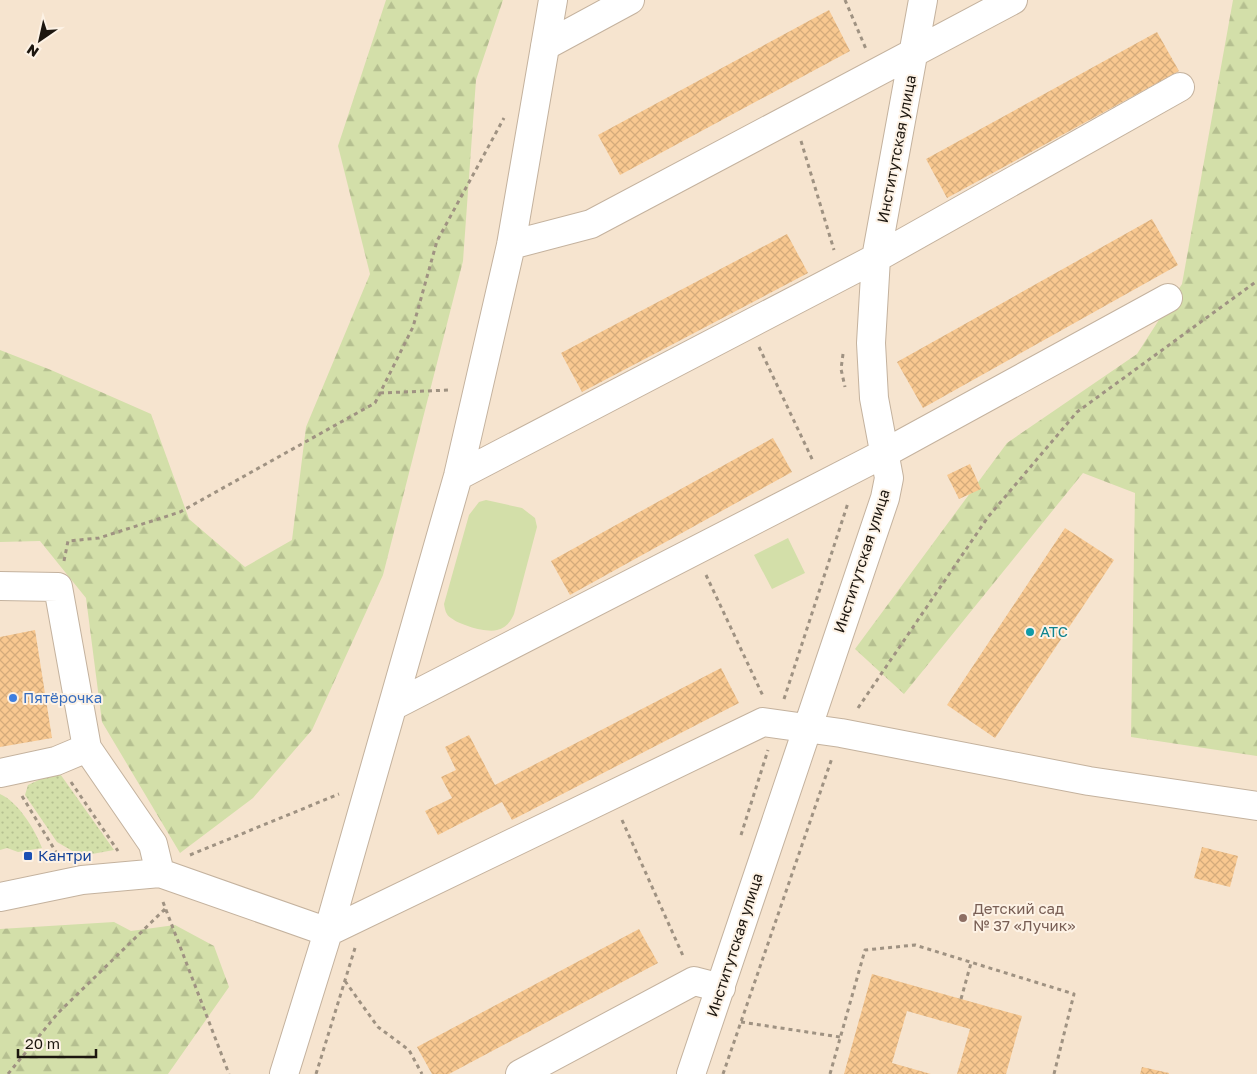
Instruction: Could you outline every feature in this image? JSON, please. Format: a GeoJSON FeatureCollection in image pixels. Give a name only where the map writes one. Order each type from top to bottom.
{"type":"FeatureCollection","features":[{"type":"Feature","properties":{"kind":"street"},"geometry":{"type":"LineString","coordinates":[[284,1074],[328,932],[369,782],[393,706],[458,476],[511,245],[553,0]]}},
{"type":"Feature","properties":{"kind":"street"},"geometry":{"type":"LineString","coordinates":[[545,46],[630,0]]}},
{"type":"Feature","properties":{"kind":"street","name":"Институтская улица"},"geometry":{"type":"LineString","coordinates":[[691,1074],[885,498],[889,478],[871,460],[874,398],[871,343],[876,258],[923,0]]}},
{"type":"Feature","properties":{"kind":"street"},"geometry":{"type":"LineString","coordinates":[[511,245],[590,224],[1013,0]]}},
{"type":"Feature","properties":{"kind":"street"},"geometry":{"type":"LineString","coordinates":[[458,476],[876,258],[1180,86]]}},
{"type":"Feature","properties":{"kind":"street"},"geometry":{"type":"LineString","coordinates":[[393,706],[824,485],[1168,298]]}},
{"type":"Feature","properties":{"kind":"street"},"geometry":{"type":"LineString","coordinates":[[0,586],[58,587],[87,748],[153,844],[160,873]]}},
{"type":"Feature","properties":{"kind":"street"},"geometry":{"type":"LineString","coordinates":[[0,897],[74,882],[160,873],[328,932],[763,722],[841,733],[1089,781],[1257,806]]}},
{"type":"Feature","properties":{"kind":"street"},"geometry":{"type":"LineString","coordinates":[[4,773],[56,761],[87,748]]}},
{"type":"Feature","properties":{"kind":"street"},"geometry":{"type":"LineString","coordinates":[[520,1074],[694,981],[721,988]]}},
{"type":"Feature","properties":{"kind":"path"},"geometry":{"type":"LineString","coordinates":[[845,0],[876,72]]}},
{"type":"Feature","properties":{"kind":"path"},"geometry":{"type":"LineString","coordinates":[[58,587],[68,541],[100,538],[180,512],[374,404],[413,327],[437,241],[506,115]]}},
{"type":"Feature","properties":{"kind":"path"},"geometry":{"type":"LineString","coordinates":[[792,117],[842,276]]}},
{"type":"Feature","properties":{"kind":"path"},"geometry":{"type":"LineString","coordinates":[[723,1074],[841,733],[988,517],[1078,412],[1257,281]]}},
{"type":"Feature","properties":{"kind":"path"},"geometry":{"type":"LineString","coordinates":[[748,325],[824,485]]}},
{"type":"Feature","properties":{"kind":"path"},"geometry":{"type":"LineString","coordinates":[[844,349],[841,369],[845,388]]}},
{"type":"Feature","properties":{"kind":"path"},"geometry":{"type":"LineString","coordinates":[[380,393],[478,388]]}},
{"type":"Feature","properties":{"kind":"path"},"geometry":{"type":"LineString","coordinates":[[740,838],[776,724],[871,460]]}},
{"type":"Feature","properties":{"kind":"path"},"geometry":{"type":"LineString","coordinates":[[694,551],[776,724]]}},
{"type":"Feature","properties":{"kind":"path"},"geometry":{"type":"LineString","coordinates":[[56,761],[119,852]]}},
{"type":"Feature","properties":{"kind":"path"},"geometry":{"type":"LineString","coordinates":[[4,773],[74,882]]}},
{"type":"Feature","properties":{"kind":"path"},"geometry":{"type":"LineString","coordinates":[[186,857],[369,782]]}},
{"type":"Feature","properties":{"kind":"path"},"geometry":{"type":"LineString","coordinates":[[611,795],[694,981]]}},
{"type":"Feature","properties":{"kind":"path"},"geometry":{"type":"LineString","coordinates":[[8,1074],[58,1013],[166,908],[229,1074]]}},
{"type":"Feature","properties":{"kind":"path"},"geometry":{"type":"LineString","coordinates":[[316,1074],[364,915]]}},
{"type":"Feature","properties":{"kind":"path"},"geometry":{"type":"LineString","coordinates":[[830,1074],[866,950],[915,945],[1074,994],[1054,1074]]}},
{"type":"Feature","properties":{"kind":"path"},"geometry":{"type":"LineString","coordinates":[[961,999],[971,962]]}},
{"type":"Feature","properties":{"kind":"path"},"geometry":{"type":"LineString","coordinates":[[345,981],[378,1027],[409,1050],[422,1074]]}},
{"type":"Feature","properties":{"kind":"path"},"geometry":{"type":"LineString","coordinates":[[711,1017],[840,1037]]}},
{"type":"Feature","properties":{"kind":"green space"},"geometry":{"type":"Polygon","coordinates":[[[386,0],[503,0],[476,80],[463,261],[383,575],[312,730],[253,798],[180,853],[102,722],[86,598],[40,541],[0,542],[0,350],[151,414],[189,519],[245,567],[292,540],[306,427],[370,274],[338,146],[386,0]]]}},
{"type":"Feature","properties":{"kind":"green space"},"geometry":{"type":"Polygon","coordinates":[[[1233,0],[1257,0],[1257,756],[1131,737],[1135,493],[1083,473],[904,694],[855,649],[1007,443],[1137,354],[1182,284],[1233,0]]]}},
{"type":"Feature","properties":{"kind":"green space"},"geometry":{"type":"Polygon","coordinates":[[[486,500],[522,508],[535,518],[537,527],[514,614],[506,626],[492,631],[473,628],[455,621],[447,614],[444,604],[469,515],[479,502],[486,500]]]}},
{"type":"Feature","properties":{"kind":"green space"},"geometry":{"type":"Polygon","coordinates":[[[788,538],[805,573],[772,589],[754,555],[788,538]]]}},
{"type":"Feature","properties":{"kind":"green space"},"geometry":{"type":"Polygon","coordinates":[[[58,771],[114,850],[81,856],[57,842],[25,795],[28,785],[58,771]]]}},
{"type":"Feature","properties":{"kind":"green space"},"geometry":{"type":"Polygon","coordinates":[[[0,794],[13,803],[25,817],[42,848],[18,852],[7,848],[0,850],[0,794]]]}},
{"type":"Feature","properties":{"kind":"green space"},"geometry":{"type":"Polygon","coordinates":[[[114,922],[131,931],[175,925],[214,946],[229,987],[168,1074],[0,1074],[0,929],[114,922]]]}},
{"type":"Feature","properties":{"kind":"building"},"geometry":{"type":"Polygon","coordinates":[[[829,10],[850,51],[620,175],[598,135],[829,10]]]}},
{"type":"Feature","properties":{"kind":"building"},"geometry":{"type":"Polygon","coordinates":[[[1157,32],[1179,71],[947,198],[926,159],[1157,32]]]}},
{"type":"Feature","properties":{"kind":"building"},"geometry":{"type":"Polygon","coordinates":[[[1152,219],[1178,265],[923,408],[897,362],[1152,219]]]}},
{"type":"Feature","properties":{"kind":"building"},"geometry":{"type":"Polygon","coordinates":[[[787,234],[808,273],[582,392],[561,353],[787,234]]]}},
{"type":"Feature","properties":{"kind":"building"},"geometry":{"type":"Polygon","coordinates":[[[773,438],[792,472],[570,595],[551,561],[773,438]]]}},
{"type":"Feature","properties":{"kind":"building"},"geometry":{"type":"Polygon","coordinates":[[[970,464],[981,489],[959,499],[947,475],[970,464]]]}},
{"type":"Feature","properties":{"kind":"building","name":"АТС"},"geometry":{"type":"Polygon","coordinates":[[[1065,528],[1114,560],[995,738],[947,705],[1065,528]]]}},
{"type":"Feature","properties":{"kind":"building"},"geometry":{"type":"Polygon","coordinates":[[[35,630],[52,738],[0,747],[0,637],[35,630]]]}},
{"type":"Feature","properties":{"kind":"building"},"geometry":{"type":"Polygon","coordinates":[[[721,668],[739,703],[512,820],[502,802],[438,835],[425,811],[452,798],[441,777],[456,770],[445,747],[469,735],[495,785],[721,668]]]}},
{"type":"Feature","properties":{"kind":"building"},"geometry":{"type":"Polygon","coordinates":[[[1202,847],[1238,856],[1230,887],[1194,878],[1202,847]]]}},
{"type":"Feature","properties":{"kind":"building"},"geometry":{"type":"Polygon","coordinates":[[[639,929],[658,963],[449,1074],[432,1074],[417,1047],[639,929]]]}},
{"type":"Feature","properties":{"kind":"building"},"geometry":{"type":"Polygon","coordinates":[[[872,974],[1022,1016],[1006,1074],[957,1074],[970,1029],[907,1011],[892,1063],[931,1074],[844,1074],[872,974]]]}},
{"type":"Feature","properties":{"kind":"building"},"geometry":{"type":"Polygon","coordinates":[[[1142,1067],[1169,1073],[1169,1074],[1140,1074],[1142,1067]]]}},
{"type":"Feature","properties":{"kind":"place","name":"АТС"},"geometry":{"type":"Point","coordinates":[1030,632]}},
{"type":"Feature","properties":{"kind":"place","name":"Пятёрочка"},"geometry":{"type":"Point","coordinates":[13,698]}},
{"type":"Feature","properties":{"kind":"place","name":"Кантри"},"geometry":{"type":"Point","coordinates":[28,856]}},
{"type":"Feature","properties":{"kind":"place","name":"Детский сад № 37 «Лучик»"},"geometry":{"type":"Point","coordinates":[963,918]}}]}
